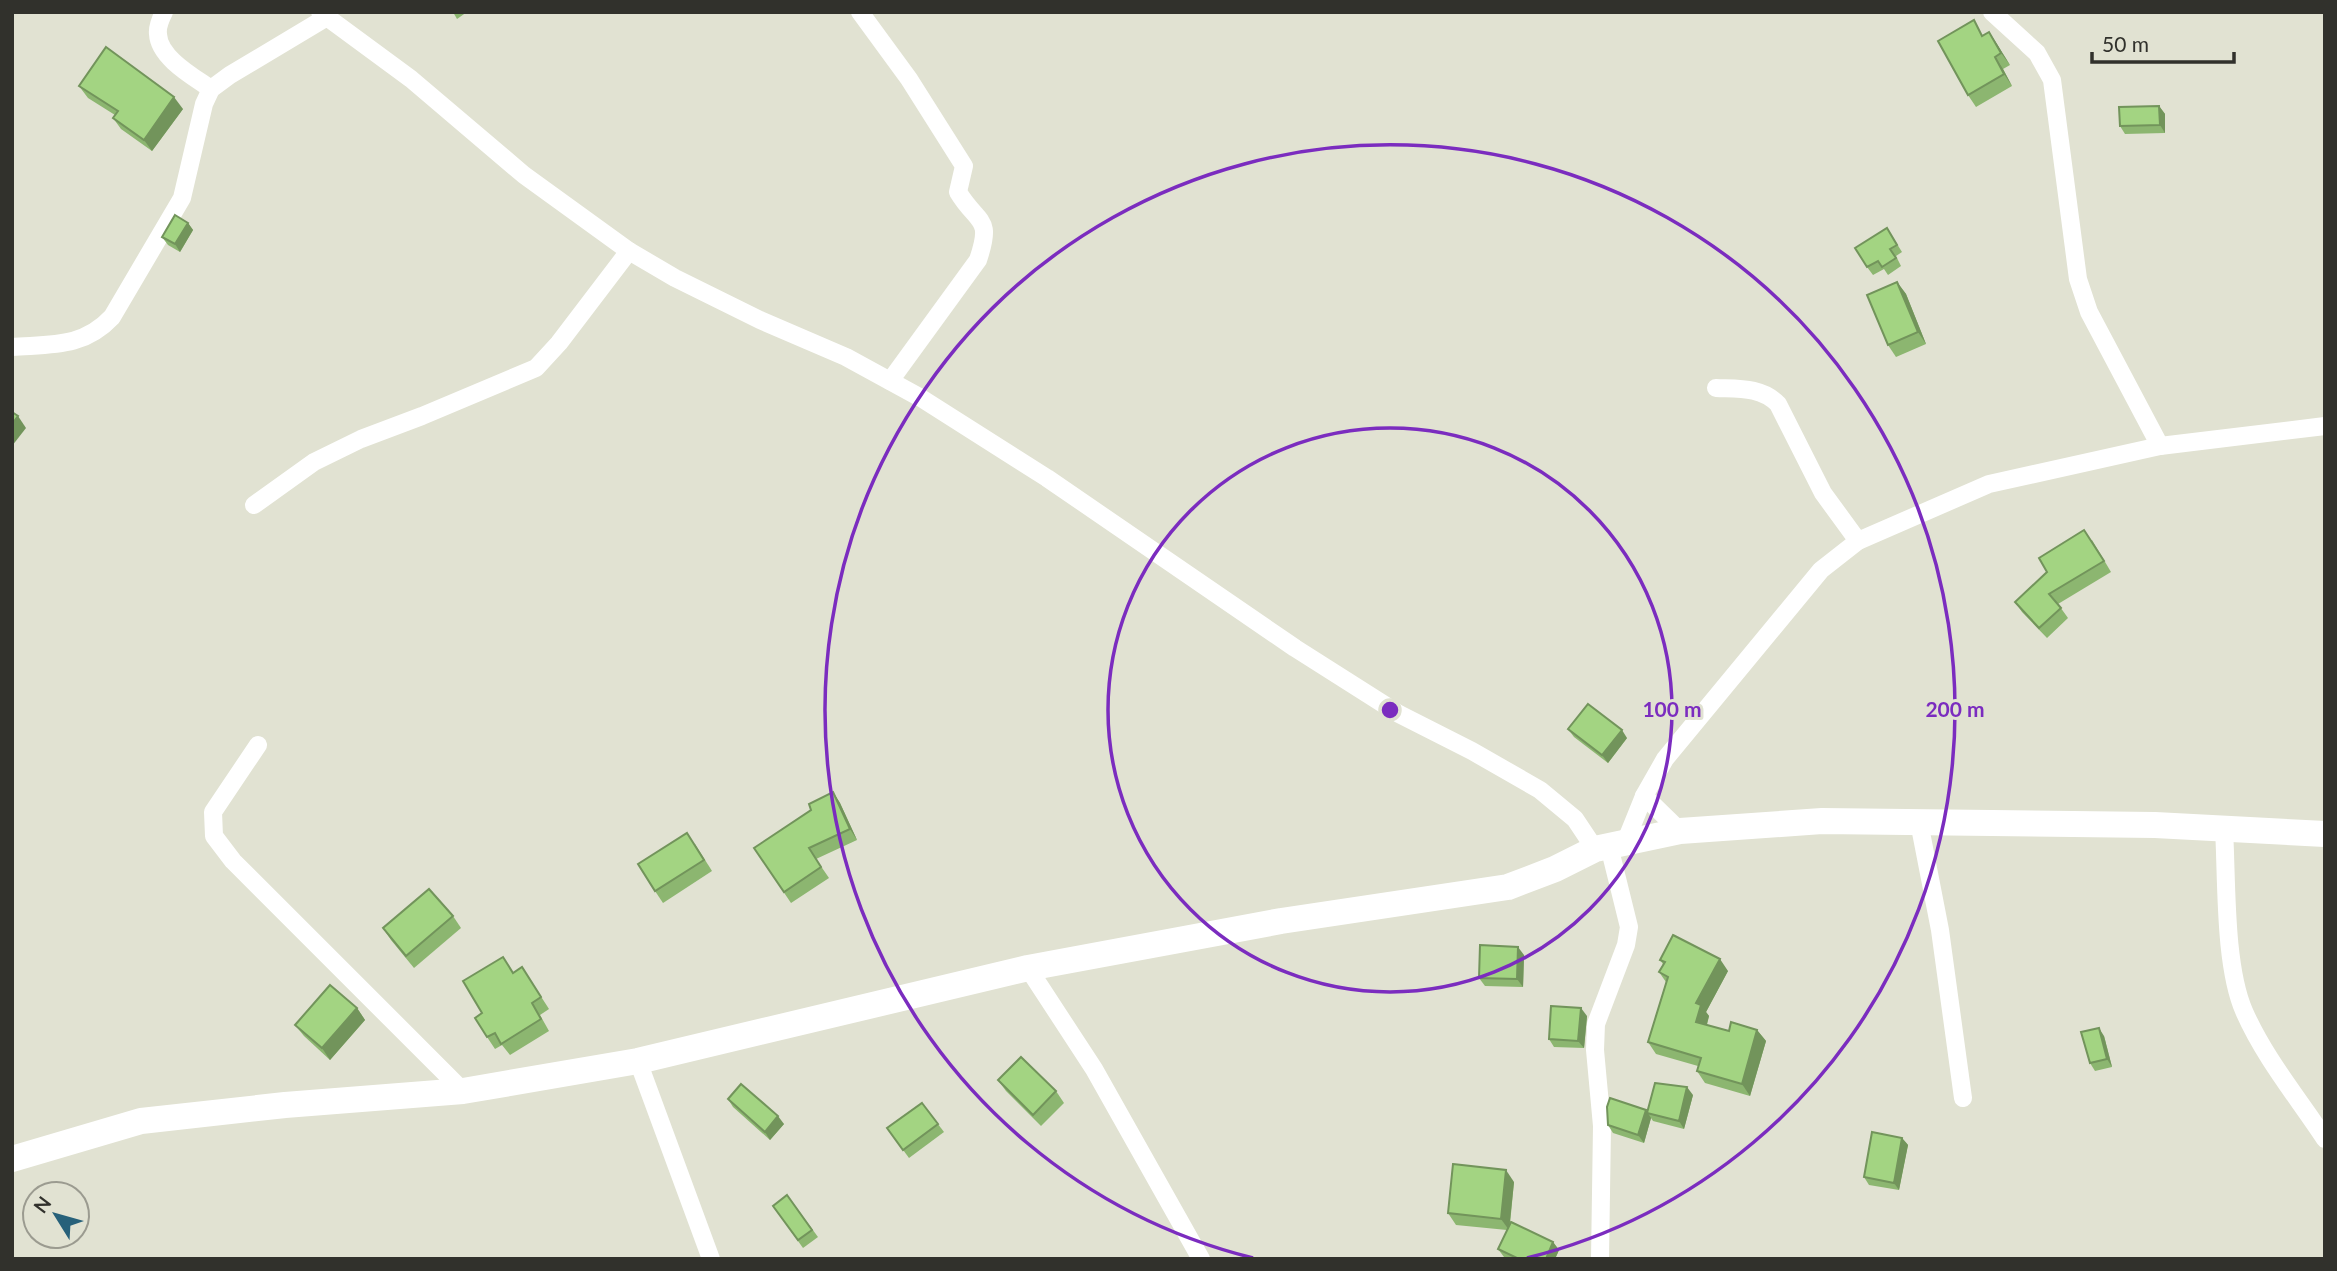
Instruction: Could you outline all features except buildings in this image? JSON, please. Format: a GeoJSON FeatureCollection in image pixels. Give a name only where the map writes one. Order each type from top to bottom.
{"type":"FeatureCollection","features":[{"type":"Feature","properties":{"kind":"street"},"geometry":{"type":"LineString","coordinates":[[164,12],[157,32],[160,45],[179,67],[211,89]]}},
{"type":"Feature","properties":{"kind":"street"},"geometry":{"type":"LineString","coordinates":[[860,12],[909,79],[964,166],[958,192],[964,203],[981,220],[986,238],[978,260],[890,381]]}},
{"type":"Feature","properties":{"kind":"street"},"geometry":{"type":"LineString","coordinates":[[1992,12],[2037,53],[2052,80],[2078,279],[2089,312],[2160,446]]}},
{"type":"Feature","properties":{"kind":"street"},"geometry":{"type":"LineString","coordinates":[[12,347],[75,342],[98,332],[112,317],[182,198],[204,104],[211,89],[323,15],[411,79],[524,175],[629,251],[675,278],[760,320],[846,357],[890,381],[1047,478],[1283,640],[1399,714],[1540,790],[1610,846],[1629,927],[1626,945],[1596,1024],[1595,1050],[1602,1126],[1600,1259]]}},
{"type":"Feature","properties":{"kind":"street"},"geometry":{"type":"LineString","coordinates":[[254,505],[314,462],[361,439],[536,368],[559,344],[629,251]]}},
{"type":"Feature","properties":{"kind":"street"},"geometry":{"type":"LineString","coordinates":[[1716,388],[1768,393],[1778,404],[1823,493],[1857,541]]}},
{"type":"Feature","properties":{"kind":"street"},"geometry":{"type":"LineString","coordinates":[[1610,846],[1665,759],[1821,570],[1857,541],[1989,484],[2160,446],[2325,426]]}},
{"type":"Feature","properties":{"kind":"street"},"geometry":{"type":"LineString","coordinates":[[258,745],[213,812],[214,836],[233,861],[463,1091]]}},
{"type":"Feature","properties":{"kind":"street"},"geometry":{"type":"LineString","coordinates":[[1644,796],[1680,831]]}},
{"type":"Feature","properties":{"kind":"street"},"geometry":{"type":"LineString","coordinates":[[12,1159],[141,1121],[285,1105],[463,1091],[638,1061],[1028,968],[1281,921],[1508,887],[1610,846],[1680,831],[1822,821],[2155,825],[2325,834]]}},
{"type":"Feature","properties":{"kind":"street"},"geometry":{"type":"LineString","coordinates":[[1919,822],[1940,930],[1964,1098]]}},
{"type":"Feature","properties":{"kind":"street"},"geometry":{"type":"LineString","coordinates":[[2224,829],[2232,966],[2244,1010],[2266,1051],[2325,1139]]}},
{"type":"Feature","properties":{"kind":"street"},"geometry":{"type":"LineString","coordinates":[[1028,968],[1094,1069],[1201,1259]]}},
{"type":"Feature","properties":{"kind":"street"},"geometry":{"type":"LineString","coordinates":[[638,1061],[711,1259]]}}]}
